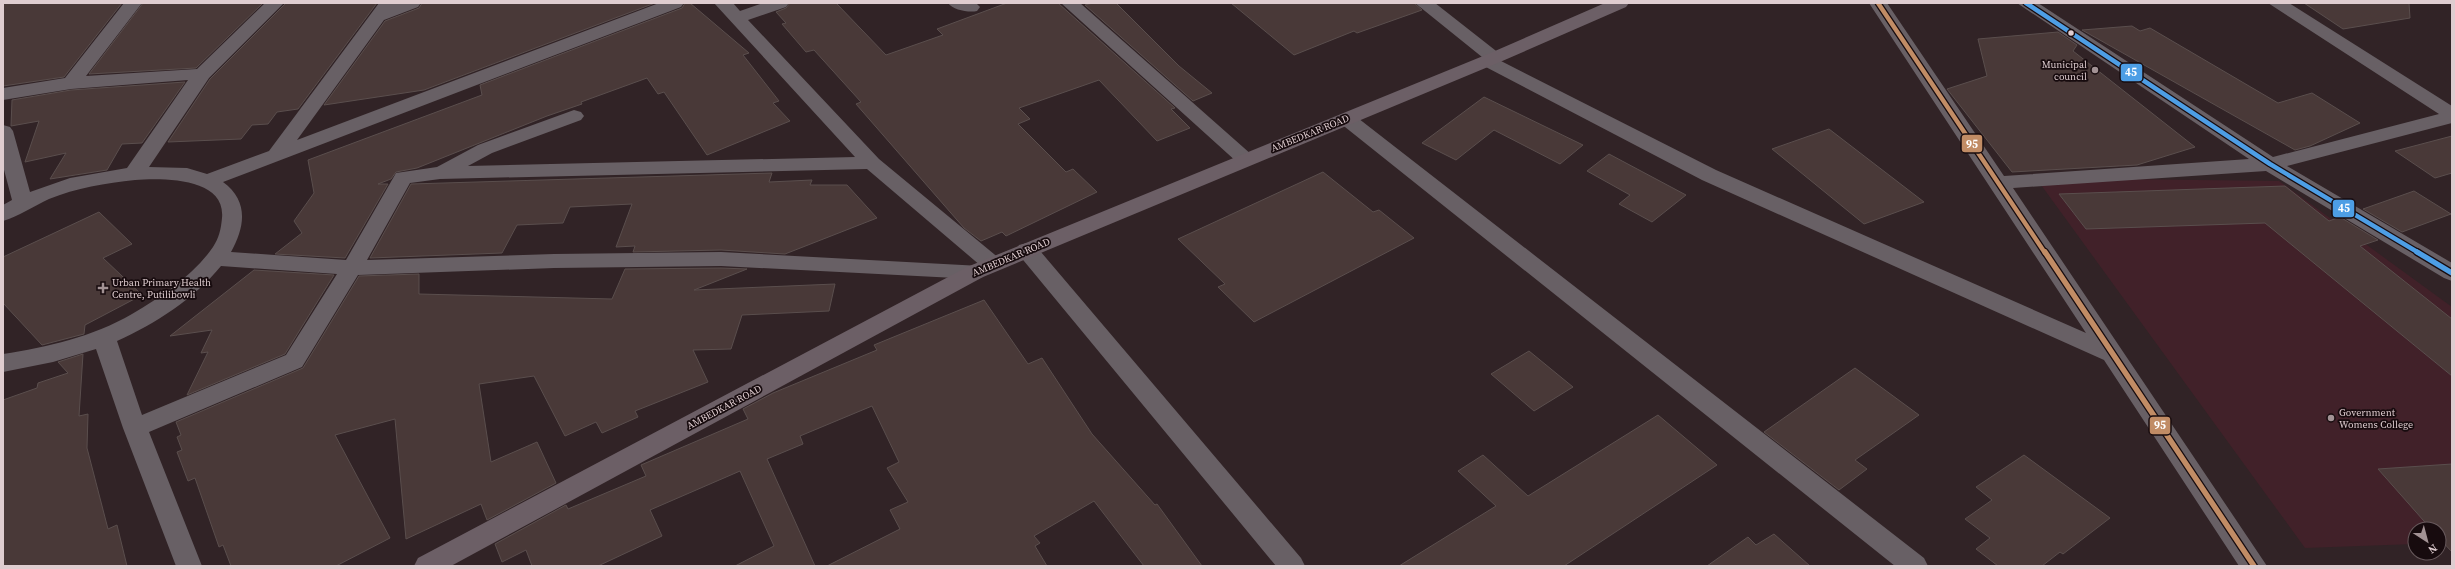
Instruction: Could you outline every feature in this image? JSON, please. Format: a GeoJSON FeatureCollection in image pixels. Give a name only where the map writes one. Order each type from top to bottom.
{"type":"FeatureCollection","features":[{"type":"Feature","properties":{"kind":"main road","name":"AMBEDKAR ROAD"},"geometry":{"type":"LineString","coordinates":[[427,566],[984,268],[1245,159],[1347,119],[1491,59],[1620,3]]}},
{"type":"Feature","properties":{"kind":"street"},"geometry":{"type":"LineString","coordinates":[[3,104],[14,93],[72,83],[133,3]]}},
{"type":"Feature","properties":{"kind":"street"},"geometry":{"type":"LineString","coordinates":[[135,172],[202,74],[275,3]]}},
{"type":"Feature","properties":{"kind":"street"},"geometry":{"type":"LineString","coordinates":[[276,155],[384,9],[412,3]]}},
{"type":"Feature","properties":{"kind":"street"},"geometry":{"type":"LineString","coordinates":[[208,181],[675,3]]}},
{"type":"Feature","properties":{"kind":"street"},"geometry":{"type":"LineString","coordinates":[[723,3],[872,163],[984,268]]}},
{"type":"Feature","properties":{"kind":"street"},"geometry":{"type":"LineString","coordinates":[[737,18],[780,3]]}},
{"type":"Feature","properties":{"kind":"street"},"geometry":{"type":"LineString","coordinates":[[1070,3],[1245,159]]}},
{"type":"Feature","properties":{"kind":"street"},"geometry":{"type":"LineString","coordinates":[[1424,3],[1491,59],[1709,175],[2112,354]]}},
{"type":"Feature","properties":{"kind":"street"},"geometry":{"type":"LineString","coordinates":[[1878,3],[2254,566]]}},
{"type":"Feature","properties":{"kind":"street"},"geometry":{"type":"LineString","coordinates":[[2026,3],[2270,164],[2452,273]]}},
{"type":"Feature","properties":{"kind":"street"},"geometry":{"type":"LineString","coordinates":[[2277,3],[2452,115]]}},
{"type":"Feature","properties":{"kind":"street"},"geometry":{"type":"LineString","coordinates":[[3,94],[72,83],[202,74]]}},
{"type":"Feature","properties":{"kind":"street"},"geometry":{"type":"LineString","coordinates":[[1998,183],[2270,164],[2452,115]]}},
{"type":"Feature","properties":{"kind":"street"},"geometry":{"type":"LineString","coordinates":[[440,173],[485,149],[574,116]]}},
{"type":"Feature","properties":{"kind":"street"},"geometry":{"type":"LineString","coordinates":[[1347,119],[1915,566]]}},
{"type":"Feature","properties":{"kind":"street"},"geometry":{"type":"LineString","coordinates":[[3,131],[23,202]]}},
{"type":"Feature","properties":{"kind":"street"},"geometry":{"type":"LineString","coordinates":[[135,428],[294,361],[352,268],[403,178],[440,173],[872,163]]}},
{"type":"Feature","properties":{"kind":"street"},"geometry":{"type":"LineString","coordinates":[[3,214],[23,202],[69,185],[135,172],[176,172],[208,181],[225,194],[234,212],[230,234],[216,258],[189,286],[151,313],[104,338],[46,356],[3,363]]}},
{"type":"Feature","properties":{"kind":"street"},"geometry":{"type":"LineString","coordinates":[[1027,250],[1292,566]]}},
{"type":"Feature","properties":{"kind":"street"},"geometry":{"type":"LineString","coordinates":[[216,258],[352,268],[554,261],[721,259],[984,268]]}},
{"type":"Feature","properties":{"kind":"street"},"geometry":{"type":"LineString","coordinates":[[104,338],[135,428],[189,566]]}},
{"type":"Feature","properties":{"kind":"shaded area","name":"Government Womens College"},"geometry":{"type":"Polygon","coordinates":[[[2036,178],[2279,181],[2452,307],[2452,543],[2447,543],[2447,521],[2407,521],[2407,544],[2305,548],[2036,178]]]}},
{"type":"Feature","properties":{"kind":"building"},"geometry":{"type":"Polygon","coordinates":[[[3,3],[122,3],[64,77],[3,86],[3,3]]]}},
{"type":"Feature","properties":{"kind":"building"},"geometry":{"type":"Polygon","coordinates":[[[143,3],[263,3],[196,68],[89,74],[143,3]]]}},
{"type":"Feature","properties":{"kind":"building"},"geometry":{"type":"Polygon","coordinates":[[[286,3],[377,3],[298,109],[277,112],[268,124],[252,125],[241,139],[168,142],[210,79],[286,3]]]}},
{"type":"Feature","properties":{"kind":"building"},"geometry":{"type":"Polygon","coordinates":[[[422,3],[655,3],[424,90],[324,105],[385,21],[419,8],[422,3]]]}},
{"type":"Feature","properties":{"kind":"building"},"geometry":{"type":"Polygon","coordinates":[[[685,3],[690,3],[749,53],[743,55],[779,101],[773,103],[790,121],[707,155],[664,92],[658,94],[647,78],[581,102],[582,104],[547,116],[417,168],[396,172],[391,179],[378,184],[388,184],[345,258],[275,254],[302,233],[294,221],[314,193],[308,160],[482,95],[480,85],[682,8],[685,3]]]}},
{"type":"Feature","properties":{"kind":"building"},"geometry":{"type":"Polygon","coordinates":[[[790,3],[836,3],[886,55],[943,35],[937,29],[1007,3],[1058,3],[1175,108],[1171,109],[1190,128],[1157,141],[1099,80],[1019,108],[1030,119],[1018,124],[1066,172],[1073,169],[1097,192],[1006,236],[1002,232],[981,241],[964,228],[856,104],[861,102],[814,50],[806,52],[782,24],[786,23],[776,12],[786,8],[790,3]]]}},
{"type":"Feature","properties":{"kind":"building"},"geometry":{"type":"Polygon","coordinates":[[[1093,3],[1116,3],[1179,66],[1212,93],[1193,101],[1085,5],[1093,3]]]}},
{"type":"Feature","properties":{"kind":"building"},"geometry":{"type":"Polygon","coordinates":[[[1231,3],[1414,3],[1422,10],[1357,33],[1354,31],[1294,55],[1231,3]]]}},
{"type":"Feature","properties":{"kind":"building"},"geometry":{"type":"Polygon","coordinates":[[[2304,3],[2409,3],[2410,18],[2343,29],[2304,3]]]}},
{"type":"Feature","properties":{"kind":"building"},"geometry":{"type":"Polygon","coordinates":[[[2132,26],[2140,31],[2150,28],[2278,103],[2312,93],[2360,123],[2310,146],[2295,150],[2082,30],[2132,26]]]}},
{"type":"Feature","properties":{"kind":"building"},"geometry":{"type":"Polygon","coordinates":[[[2058,32],[2077,45],[2073,51],[2195,147],[2137,165],[2012,172],[1947,89],[1987,76],[1978,39],[2058,32]]]}},
{"type":"Feature","properties":{"kind":"building"},"geometry":{"type":"Polygon","coordinates":[[[185,82],[142,143],[122,144],[107,170],[50,179],[66,153],[25,162],[39,121],[11,126],[12,100],[71,90],[185,82]]]}},
{"type":"Feature","properties":{"kind":"building"},"geometry":{"type":"Polygon","coordinates":[[[1484,97],[1583,145],[1560,164],[1494,130],[1456,160],[1422,143],[1484,97]]]}},
{"type":"Feature","properties":{"kind":"building"},"geometry":{"type":"Polygon","coordinates":[[[1829,129],[1924,202],[1864,224],[1772,149],[1829,129]]]}},
{"type":"Feature","properties":{"kind":"building"},"geometry":{"type":"Polygon","coordinates":[[[2452,136],[2452,173],[2435,178],[2395,151],[2452,136]]]}},
{"type":"Feature","properties":{"kind":"building"},"geometry":{"type":"Polygon","coordinates":[[[1609,154],[1686,195],[1652,222],[1619,204],[1630,195],[1587,171],[1609,154]]]}},
{"type":"Feature","properties":{"kind":"building"},"geometry":{"type":"Polygon","coordinates":[[[1323,172],[1373,212],[1379,210],[1414,238],[1254,322],[1218,287],[1225,284],[1178,239],[1323,172]]]}},
{"type":"Feature","properties":{"kind":"building"},"geometry":{"type":"Polygon","coordinates":[[[772,173],[769,182],[812,180],[810,185],[847,185],[877,218],[785,254],[721,250],[633,252],[635,246],[616,247],[632,204],[570,207],[563,223],[517,225],[502,253],[370,258],[411,184],[772,173]]]}},
{"type":"Feature","properties":{"kind":"building"},"geometry":{"type":"Polygon","coordinates":[[[2285,186],[2329,221],[2340,217],[2378,240],[2360,246],[2452,319],[2452,376],[2265,223],[2086,229],[2059,194],[2285,186]]]}},
{"type":"Feature","properties":{"kind":"building"},"geometry":{"type":"Polygon","coordinates":[[[2414,191],[2451,214],[2402,232],[2363,209],[2414,191]]]}},
{"type":"Feature","properties":{"kind":"building"},"geometry":{"type":"Polygon","coordinates":[[[99,212],[132,244],[103,258],[142,295],[85,325],[84,334],[42,345],[3,303],[3,257],[99,212]]]}},
{"type":"Feature","properties":{"kind":"building"},"geometry":{"type":"Polygon","coordinates":[[[625,269],[747,269],[694,290],[835,284],[829,311],[742,315],[731,349],[693,350],[708,382],[635,411],[638,417],[602,433],[596,422],[565,436],[534,376],[479,384],[491,462],[537,442],[556,483],[487,520],[481,504],[406,539],[395,419],[335,435],[390,538],[336,566],[231,566],[223,545],[219,547],[195,478],[188,481],[177,452],[182,450],[177,437],[181,435],[176,422],[303,368],[359,276],[419,274],[419,294],[612,299],[625,269]]]}},
{"type":"Feature","properties":{"kind":"building"},"geometry":{"type":"Polygon","coordinates":[[[254,270],[334,275],[285,354],[187,395],[208,352],[201,353],[212,330],[170,336],[254,270]]]}},
{"type":"Feature","properties":{"kind":"building"},"geometry":{"type":"Polygon","coordinates":[[[984,300],[1028,364],[1042,358],[1092,434],[1155,505],[1157,504],[1202,566],[1144,566],[1094,501],[1034,536],[1040,543],[1035,546],[1047,566],[827,566],[900,529],[890,510],[908,502],[887,468],[899,462],[872,406],[800,436],[803,444],[767,459],[815,566],[735,566],[774,546],[740,471],[650,510],[662,536],[598,566],[532,566],[526,550],[502,562],[495,544],[566,505],[568,509],[646,476],[641,465],[748,419],[743,409],[773,393],[877,350],[874,345],[984,300]]]}},
{"type":"Feature","properties":{"kind":"building"},"geometry":{"type":"Polygon","coordinates":[[[1529,351],[1573,387],[1534,411],[1491,374],[1529,351]]]}},
{"type":"Feature","properties":{"kind":"building"},"geometry":{"type":"Polygon","coordinates":[[[83,354],[79,416],[88,414],[87,448],[108,529],[117,525],[127,566],[3,566],[3,400],[37,388],[38,383],[68,373],[58,362],[83,354]]]}},
{"type":"Feature","properties":{"kind":"building"},"geometry":{"type":"Polygon","coordinates":[[[1855,368],[1919,415],[1855,460],[1867,469],[1839,490],[1764,432],[1855,368]]]}},
{"type":"Feature","properties":{"kind":"building"},"geometry":{"type":"Polygon","coordinates":[[[1658,415],[1717,465],[1564,566],[1399,566],[1496,506],[1458,471],[1483,455],[1528,496],[1658,415]]]}},
{"type":"Feature","properties":{"kind":"building"},"geometry":{"type":"Polygon","coordinates":[[[2024,455],[2110,518],[2063,554],[2060,552],[2042,566],[1998,566],[1976,549],[1990,538],[1965,519],[1992,500],[1976,487],[2024,455]]]}},
{"type":"Feature","properties":{"kind":"building"},"geometry":{"type":"Polygon","coordinates":[[[2452,464],[2452,552],[2447,547],[2447,521],[2424,521],[2378,469],[2452,464]]]}},
{"type":"Feature","properties":{"kind":"building"},"geometry":{"type":"Polygon","coordinates":[[[1774,534],[1810,566],[1707,566],[1748,537],[1756,545],[1774,534]]]}},
{"type":"Feature","properties":{"kind":"transit line","name":"95"},"geometry":{"type":"LineString","coordinates":[[1878,3],[2254,566]]}},
{"type":"Feature","properties":{"kind":"transit line","name":"45"},"geometry":{"type":"LineString","coordinates":[[2026,3],[2270,164],[2452,273]]}},
{"type":"Feature","properties":{"kind":"place","name":"Municipal council"},"geometry":{"type":"Point","coordinates":[2095,70]}},
{"type":"Feature","properties":{"kind":"place","name":"Urban Primary Health Centre, Putilibowli"},"geometry":{"type":"Point","coordinates":[103,288]}},
{"type":"Feature","properties":{"kind":"place","name":"Government Womens College"},"geometry":{"type":"Point","coordinates":[2331,418]}}]}
